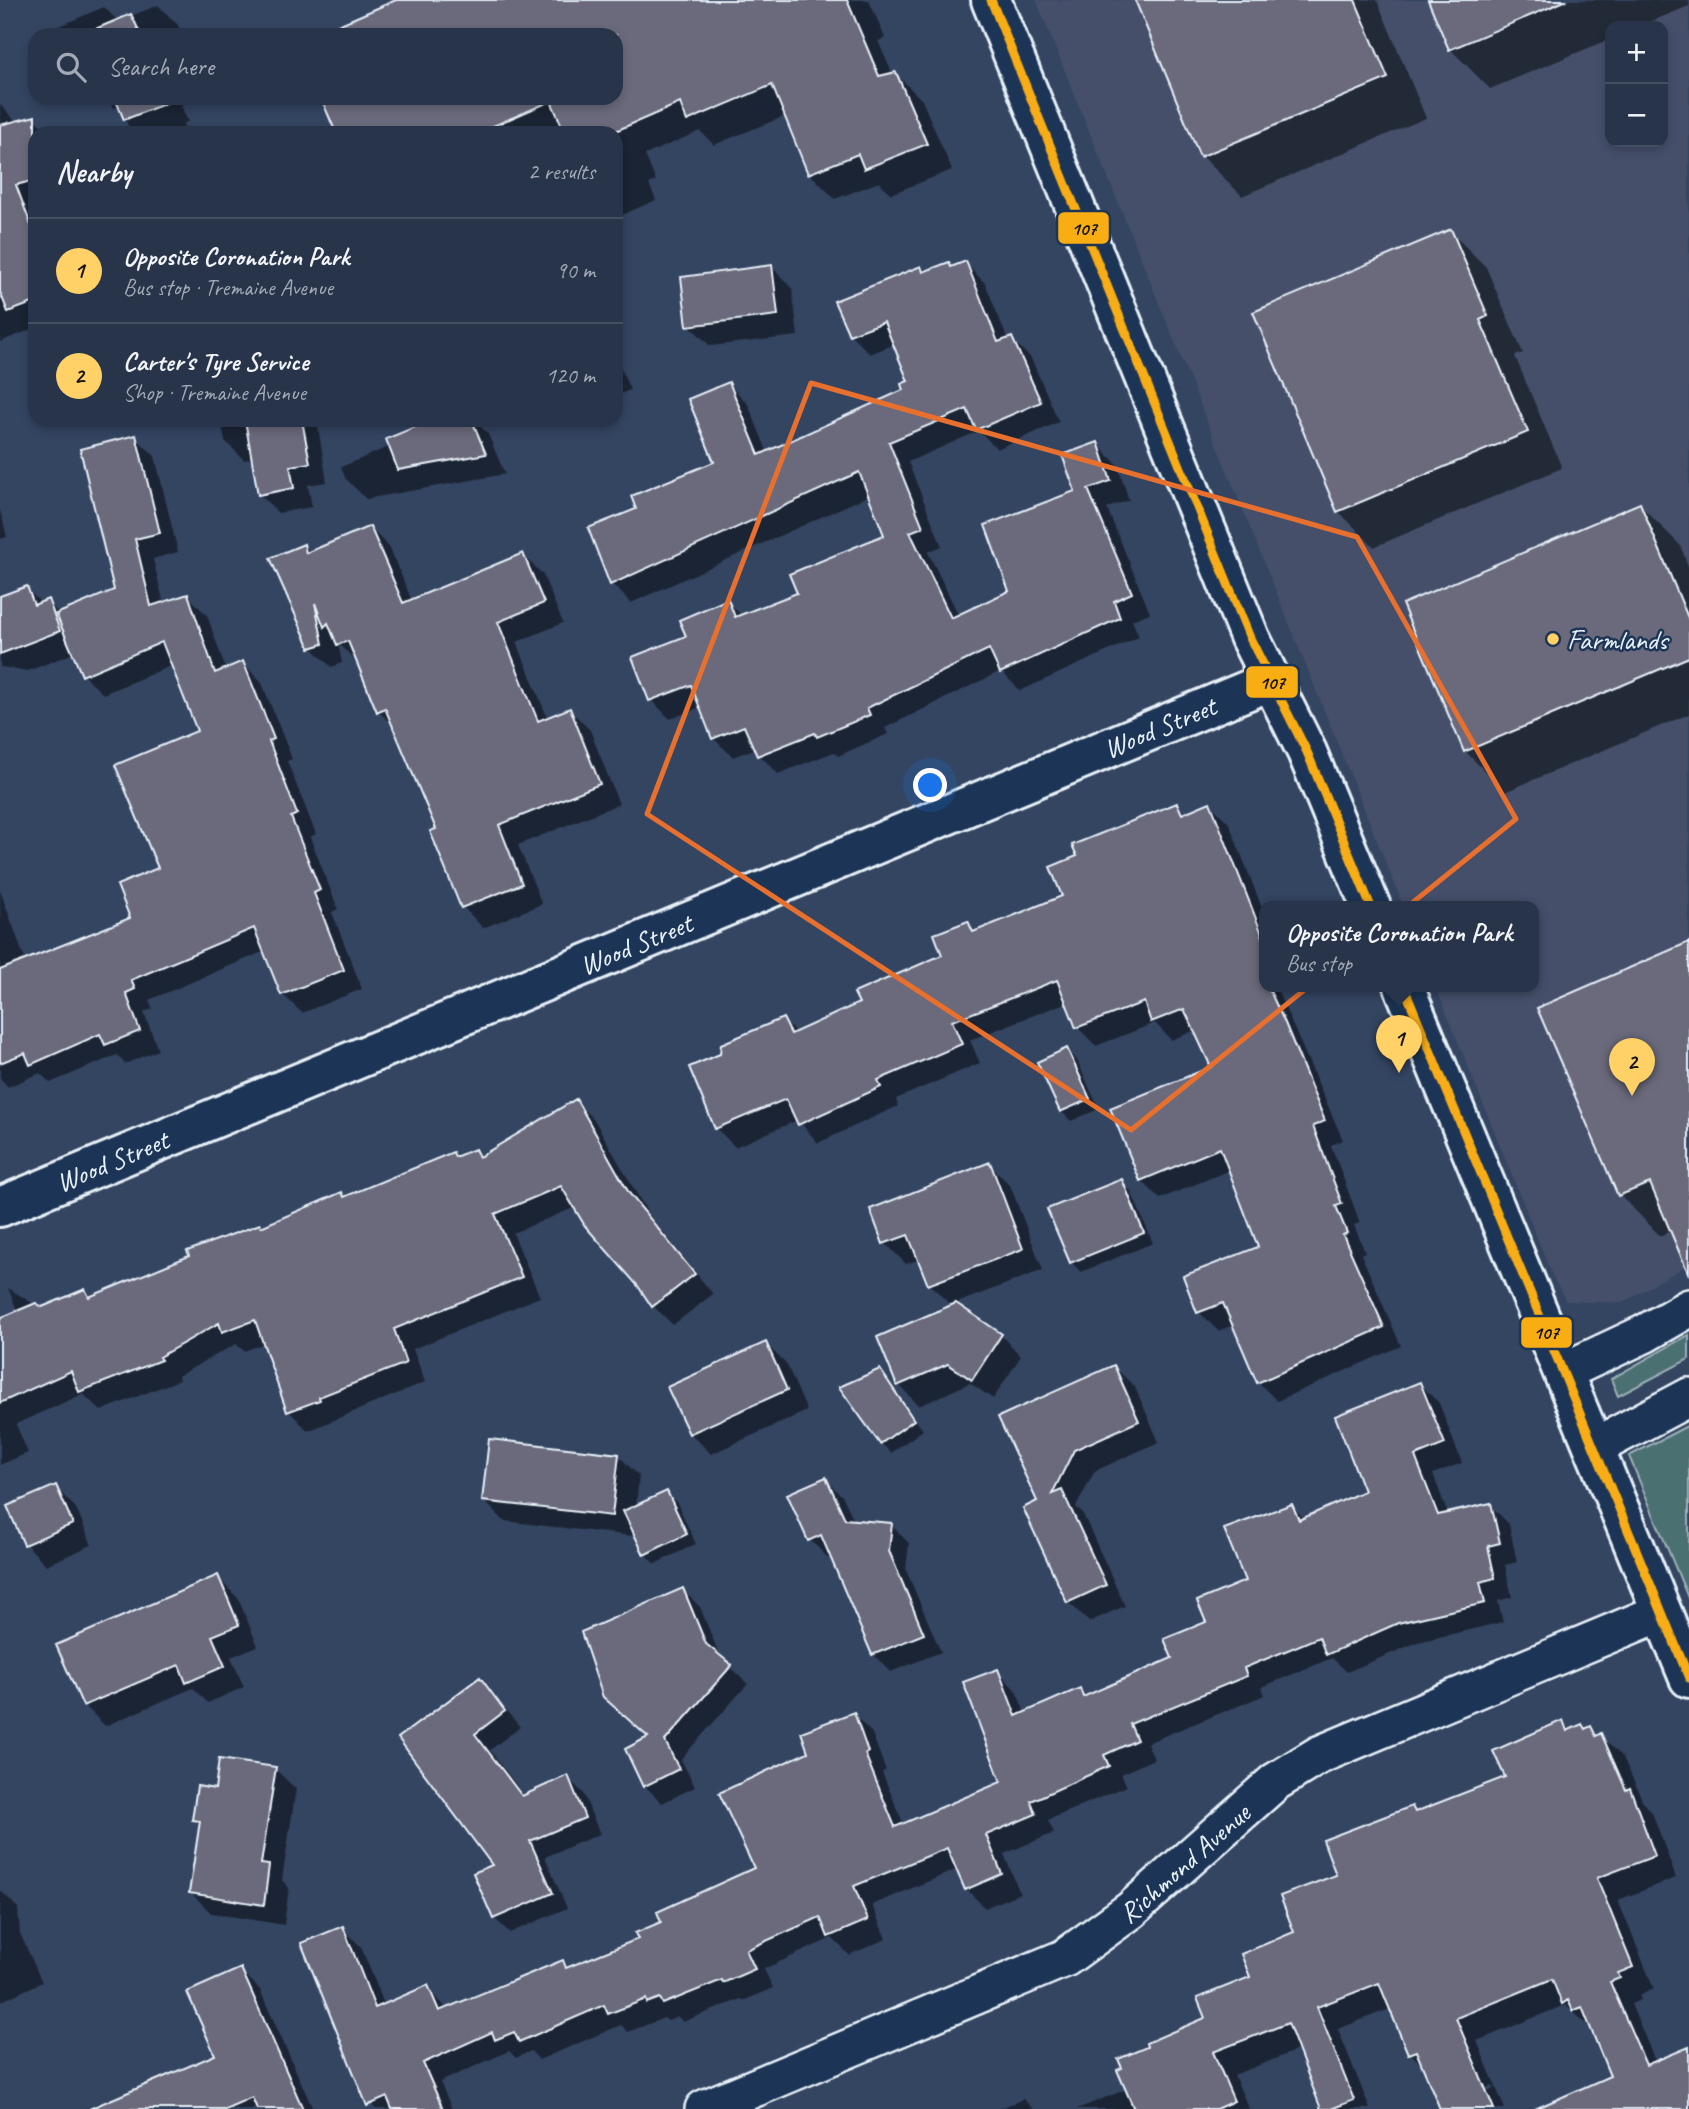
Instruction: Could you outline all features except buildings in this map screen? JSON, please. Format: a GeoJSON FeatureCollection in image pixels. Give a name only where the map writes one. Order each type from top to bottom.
{"type":"FeatureCollection","features":[{"type":"Feature","properties":{"kind":"main road"},"geometry":{"type":"LineString","coordinates":[[991,0],[1270,681],[1307,752],[1369,901]]}},
{"type":"Feature","properties":{"kind":"main road","name":"Wood Street"},"geometry":{"type":"LineString","coordinates":[[0,1206],[1022,786],[1270,681]]}},
{"type":"Feature","properties":{"kind":"main road"},"geometry":{"type":"LineString","coordinates":[[1406,992],[1565,1371],[1689,1678]]}},
{"type":"Feature","properties":{"kind":"street"},"geometry":{"type":"LineString","coordinates":[[1565,1371],[1644,1334],[1689,1308]]}},
{"type":"Feature","properties":{"kind":"street"},"geometry":{"type":"LineString","coordinates":[[1595,1447],[1689,1397]]}},
{"type":"Feature","properties":{"kind":"street","name":"Richmond Avenue"},"geometry":{"type":"LineString","coordinates":[[704,2109],[1065,1958],[1131,1910],[1275,1782],[1319,1755],[1662,1612]]}},
{"type":"Feature","properties":{"kind":"highlighted area"},"geometry":{"type":"Polygon","coordinates":[[[811,383],[1357,537],[1516,819],[1131,1130],[647,814],[811,383]]]}},
{"type":"Feature","properties":{"kind":"shaded area"},"geometry":{"type":"Polygon","coordinates":[[[1036,0],[1689,0],[1689,1264],[1622,1303],[1566,1301],[1553,1277],[1438,992],[1539,992],[1539,901],[1402,901],[1036,0]]]}},
{"type":"Feature","properties":{"kind":"green space"},"geometry":{"type":"Polygon","coordinates":[[[1689,1335],[1689,1359],[1618,1396],[1611,1379],[1689,1335]]]}},
{"type":"Feature","properties":{"kind":"green space"},"geometry":{"type":"Polygon","coordinates":[[[1689,1425],[1689,1600],[1629,1456],[1689,1425]]]}},
{"type":"Feature","properties":{"kind":"transit line","name":"107"},"geometry":{"type":"LineString","coordinates":[[991,0],[1250,638],[1307,752],[1369,901]]}},
{"type":"Feature","properties":{"kind":"transit line","name":"107"},"geometry":{"type":"LineString","coordinates":[[1406,992],[1689,1678]]}},
{"type":"Feature","properties":{"kind":"place","name":"Farmlands"},"geometry":{"type":"Point","coordinates":[1553,639]}},
{"type":"Feature","properties":{"kind":"place","name":"Opposite Coronation Park"},"geometry":{"type":"Point","coordinates":[1399,1073]}},
{"type":"Feature","properties":{"kind":"place","name":"Carter's Tyre Service"},"geometry":{"type":"Point","coordinates":[1632,1096]}}]}
